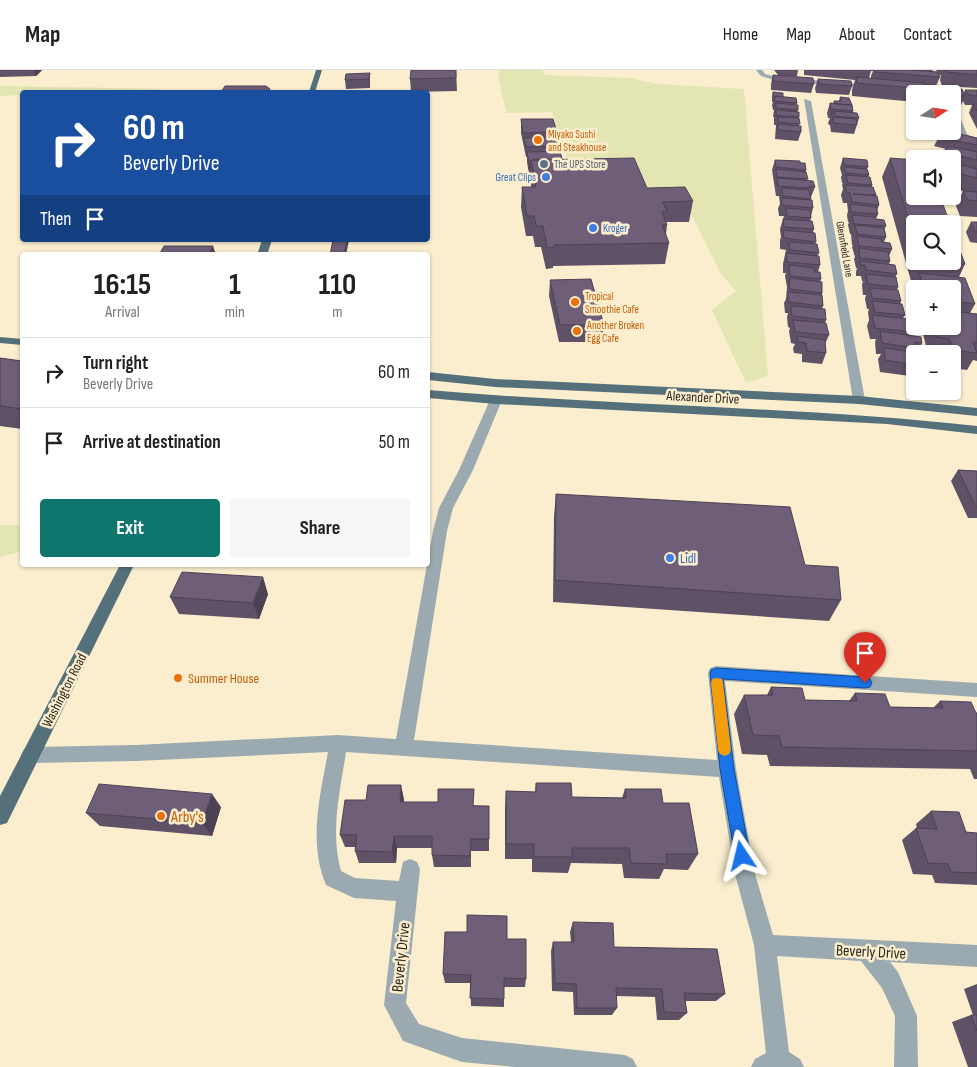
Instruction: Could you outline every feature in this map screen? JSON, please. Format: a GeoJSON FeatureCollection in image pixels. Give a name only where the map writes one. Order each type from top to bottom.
{"type":"FeatureCollection","features":[{"type":"Feature","properties":{"kind":"main road"},"geometry":{"type":"LineString","coordinates":[[313,90],[319,70]]}},
{"type":"Feature","properties":{"kind":"main road"},"geometry":{"type":"LineString","coordinates":[[0,340],[20,342]]}},
{"type":"Feature","properties":{"kind":"main road","name":"Alexander Drive"},"geometry":{"type":"LineString","coordinates":[[430,376],[495,383],[858,400],[977,412]]}},
{"type":"Feature","properties":{"kind":"main road","name":"Alexander Drive"},"geometry":{"type":"LineString","coordinates":[[430,394],[496,400],[887,420],[977,430]]}},
{"type":"Feature","properties":{"kind":"main road","name":"Washington Road"},"geometry":{"type":"LineString","coordinates":[[0,816],[126,567]]}},
{"type":"Feature","properties":{"kind":"street"},"geometry":{"type":"LineString","coordinates":[[759,70],[763,75],[777,79],[882,87]]}},
{"type":"Feature","properties":{"kind":"street","name":"Glennfield Lane"},"geometry":{"type":"LineString","coordinates":[[807,101],[858,400]]}},
{"type":"Feature","properties":{"kind":"street"},"geometry":{"type":"LineString","coordinates":[[961,128],[964,135],[977,142]]}},
{"type":"Feature","properties":{"kind":"street"},"geometry":{"type":"LineString","coordinates":[[961,175],[977,178]]}},
{"type":"Feature","properties":{"kind":"street"},"geometry":{"type":"LineString","coordinates":[[404,747],[438,541],[446,508],[466,470],[496,400]]}},
{"type":"Feature","properties":{"kind":"street"},"geometry":{"type":"LineString","coordinates":[[778,1064],[765,946],[745,874],[727,769],[716,674],[977,690]]}},
{"type":"Feature","properties":{"kind":"street"},"geometry":{"type":"LineString","coordinates":[[338,743],[326,811],[326,854],[333,878],[354,888],[407,892]]}},
{"type":"Feature","properties":{"kind":"street"},"geometry":{"type":"LineString","coordinates":[[30,755],[136,753],[338,743],[727,769]]}},
{"type":"Feature","properties":{"kind":"street","name":"Beverly Drive"},"geometry":{"type":"LineString","coordinates":[[410,868],[395,1005],[411,1033],[462,1050],[625,1067]]}},
{"type":"Feature","properties":{"kind":"street","name":"Beverly Drive"},"geometry":{"type":"LineString","coordinates":[[765,946],[977,956]]}},
{"type":"Feature","properties":{"kind":"street"},"geometry":{"type":"LineString","coordinates":[[867,951],[890,980],[906,1016],[906,1067]]}},
{"type":"Feature","properties":{"kind":"green space"},"geometry":{"type":"Polygon","coordinates":[[[499,70],[542,70],[545,75],[630,78],[658,84],[744,89],[768,376],[746,383],[712,310],[736,291],[721,274],[686,204],[572,175],[552,112],[506,113],[498,75],[499,70]]]}},
{"type":"Feature","properties":{"kind":"green space"},"geometry":{"type":"Polygon","coordinates":[[[0,86],[160,89],[20,90],[20,95],[0,96],[0,86]]]}},
{"type":"Feature","properties":{"kind":"green space"},"geometry":{"type":"Polygon","coordinates":[[[0,525],[20,525],[20,552],[0,557],[0,525]]]}},
{"type":"Feature","properties":{"kind":"building"},"geometry":{"type":"Polygon","coordinates":[[[411,70],[456,70],[456,78],[410,79],[411,70]]]}},
{"type":"Feature","properties":{"kind":"building"},"geometry":{"type":"Polygon","coordinates":[[[875,70],[937,72],[940,77],[875,72],[875,70]]]}},
{"type":"Feature","properties":{"kind":"building"},"geometry":{"type":"Polygon","coordinates":[[[946,70],[977,70],[977,75],[947,72],[946,70]]]}},
{"type":"Feature","properties":{"kind":"building"},"geometry":{"type":"Polygon","coordinates":[[[370,73],[369,79],[345,80],[346,74],[370,73]]]}},
{"type":"Feature","properties":{"kind":"building"},"geometry":{"type":"Polygon","coordinates":[[[773,75],[813,78],[814,84],[773,81],[773,75]]]}},
{"type":"Feature","properties":{"kind":"building"},"geometry":{"type":"Polygon","coordinates":[[[856,77],[924,83],[925,85],[906,85],[906,87],[857,83],[856,77]]]}},
{"type":"Feature","properties":{"kind":"building"},"geometry":{"type":"Polygon","coordinates":[[[818,79],[851,81],[852,86],[819,84],[818,79]]]}},
{"type":"Feature","properties":{"kind":"building"},"geometry":{"type":"Polygon","coordinates":[[[225,86],[266,86],[270,89],[269,90],[222,90],[225,86]]]}},
{"type":"Feature","properties":{"kind":"building"},"geometry":{"type":"Polygon","coordinates":[[[961,89],[962,89],[965,96],[961,96],[961,89]]]}},
{"type":"Feature","properties":{"kind":"building"},"geometry":{"type":"Polygon","coordinates":[[[965,90],[977,90],[977,96],[969,95],[965,90]]]}},
{"type":"Feature","properties":{"kind":"building"},"geometry":{"type":"Polygon","coordinates":[[[773,92],[783,93],[783,97],[773,97],[773,92]]]}},
{"type":"Feature","properties":{"kind":"building"},"geometry":{"type":"Polygon","coordinates":[[[775,96],[796,98],[797,103],[775,101],[775,96]]]}},
{"type":"Feature","properties":{"kind":"building"},"geometry":{"type":"Polygon","coordinates":[[[840,97],[849,98],[852,105],[835,104],[834,101],[841,101],[840,97]]]}},
{"type":"Feature","properties":{"kind":"building"},"geometry":{"type":"Polygon","coordinates":[[[776,103],[798,105],[798,110],[776,108],[776,103]]]}},
{"type":"Feature","properties":{"kind":"building"},"geometry":{"type":"Polygon","coordinates":[[[830,103],[852,105],[853,111],[831,109],[830,103]]]}},
{"type":"Feature","properties":{"kind":"building"},"geometry":{"type":"Polygon","coordinates":[[[776,110],[799,112],[799,117],[776,115],[776,110]]]}},
{"type":"Feature","properties":{"kind":"building"},"geometry":{"type":"Polygon","coordinates":[[[834,111],[857,113],[859,118],[832,116],[831,113],[835,114],[834,111]]]}},
{"type":"Feature","properties":{"kind":"building"},"geometry":{"type":"Polygon","coordinates":[[[778,117],[799,118],[800,124],[778,122],[778,117]]]}},
{"type":"Feature","properties":{"kind":"building"},"geometry":{"type":"Polygon","coordinates":[[[833,117],[856,119],[857,125],[834,123],[833,117]]]}},
{"type":"Feature","properties":{"kind":"building"},"geometry":{"type":"Polygon","coordinates":[[[521,119],[553,119],[557,132],[523,133],[521,119]]]}},
{"type":"Feature","properties":{"kind":"building"},"geometry":{"type":"Polygon","coordinates":[[[778,124],[801,126],[801,132],[778,130],[778,124]]]}},
{"type":"Feature","properties":{"kind":"building"},"geometry":{"type":"Polygon","coordinates":[[[961,134],[977,138],[977,145],[953,140],[961,140],[961,134]]]}},
{"type":"Feature","properties":{"kind":"building","name":"Miyako Sushi and Steakhouse"},"geometry":{"type":"Polygon","coordinates":[[[557,137],[558,146],[526,147],[523,138],[557,137]]]}},
{"type":"Feature","properties":{"kind":"building"},"geometry":{"type":"Polygon","coordinates":[[[949,146],[977,152],[977,160],[961,156],[961,150],[945,150],[949,146]]]}},
{"type":"Feature","properties":{"kind":"building"},"geometry":{"type":"Polygon","coordinates":[[[560,151],[562,159],[531,160],[530,169],[527,152],[560,151]]]}},
{"type":"Feature","properties":{"kind":"building","name":"Kroger"},"geometry":{"type":"Polygon","coordinates":[[[634,158],[647,188],[685,187],[693,201],[663,202],[667,212],[662,212],[667,225],[662,225],[669,243],[554,245],[554,247],[547,248],[543,226],[536,226],[534,216],[527,216],[522,187],[536,187],[531,160],[634,158]]]}},
{"type":"Feature","properties":{"kind":"building"},"geometry":{"type":"Polygon","coordinates":[[[843,158],[867,160],[868,167],[844,165],[843,158]]]}},
{"type":"Feature","properties":{"kind":"building"},"geometry":{"type":"Polygon","coordinates":[[[890,158],[906,159],[906,205],[943,205],[947,215],[907,215],[890,158]]]}},
{"type":"Feature","properties":{"kind":"building"},"geometry":{"type":"Polygon","coordinates":[[[775,160],[800,161],[800,163],[805,163],[806,170],[776,167],[775,160]]]}},
{"type":"Feature","properties":{"kind":"building"},"geometry":{"type":"Polygon","coordinates":[[[961,165],[977,169],[977,178],[961,174],[961,165]]]}},
{"type":"Feature","properties":{"kind":"building"},"geometry":{"type":"Polygon","coordinates":[[[844,167],[867,169],[869,175],[846,173],[844,167]]]}},
{"type":"Feature","properties":{"kind":"building"},"geometry":{"type":"Polygon","coordinates":[[[776,169],[806,172],[808,179],[777,177],[776,169]]]}},
{"type":"Feature","properties":{"kind":"building"},"geometry":{"type":"Polygon","coordinates":[[[846,175],[870,177],[872,185],[848,183],[846,175]]]}},
{"type":"Feature","properties":{"kind":"building"},"geometry":{"type":"Polygon","coordinates":[[[777,178],[813,181],[815,187],[778,186],[777,178]]]}},
{"type":"Feature","properties":{"kind":"building"},"geometry":{"type":"Polygon","coordinates":[[[845,185],[873,187],[876,195],[853,194],[877,196],[879,205],[852,202],[850,193],[847,193],[845,185]]]}},
{"type":"Feature","properties":{"kind":"building"},"geometry":{"type":"Polygon","coordinates":[[[782,188],[809,190],[811,199],[783,196],[782,188]]]}},
{"type":"Feature","properties":{"kind":"building"},"geometry":{"type":"Polygon","coordinates":[[[963,191],[977,192],[977,201],[968,200],[963,191]]]}},
{"type":"Feature","properties":{"kind":"building"},"geometry":{"type":"Polygon","coordinates":[[[781,198],[812,200],[813,208],[782,205],[781,198]]]}},
{"type":"Feature","properties":{"kind":"building"},"geometry":{"type":"Polygon","coordinates":[[[850,204],[876,207],[878,214],[851,212],[850,204]]]}},
{"type":"Feature","properties":{"kind":"building"},"geometry":{"type":"Polygon","coordinates":[[[786,208],[810,210],[811,218],[787,216],[786,208]]]}},
{"type":"Feature","properties":{"kind":"building"},"geometry":{"type":"Polygon","coordinates":[[[852,215],[875,217],[875,219],[884,220],[886,226],[854,224],[852,215]]]}},
{"type":"Feature","properties":{"kind":"building"},"geometry":{"type":"Polygon","coordinates":[[[783,219],[812,221],[814,229],[784,227],[783,219]]]}},
{"type":"Feature","properties":{"kind":"building"},"geometry":{"type":"Polygon","coordinates":[[[971,222],[977,222],[977,232],[975,232],[971,222]]]}},
{"type":"Feature","properties":{"kind":"building"},"geometry":{"type":"Polygon","coordinates":[[[855,225],[884,228],[886,237],[857,234],[855,225]]]}},
{"type":"Feature","properties":{"kind":"building"},"geometry":{"type":"Polygon","coordinates":[[[783,230],[815,233],[816,242],[784,238],[783,230]]]}},
{"type":"Feature","properties":{"kind":"building"},"geometry":{"type":"Polygon","coordinates":[[[857,236],[881,239],[882,242],[890,243],[892,249],[859,246],[857,236]]]}},
{"type":"Feature","properties":{"kind":"building"},"geometry":{"type":"Polygon","coordinates":[[[333,242],[347,242],[345,252],[331,252],[333,242]]]}},
{"type":"Feature","properties":{"kind":"building"},"geometry":{"type":"Polygon","coordinates":[[[789,242],[817,244],[819,253],[790,250],[789,242]]]}},
{"type":"Feature","properties":{"kind":"building"},"geometry":{"type":"Polygon","coordinates":[[[164,246],[213,246],[210,252],[161,252],[164,246]]]}},
{"type":"Feature","properties":{"kind":"building"},"geometry":{"type":"Polygon","coordinates":[[[859,248],[888,252],[890,261],[860,258],[859,248]]]}},
{"type":"Feature","properties":{"kind":"building"},"geometry":{"type":"Polygon","coordinates":[[[786,253],[819,256],[820,265],[787,262],[786,253]]]}},
{"type":"Feature","properties":{"kind":"building"},"geometry":{"type":"Polygon","coordinates":[[[961,254],[965,264],[961,264],[961,254]]]}},
{"type":"Feature","properties":{"kind":"building"},"geometry":{"type":"Polygon","coordinates":[[[860,261],[895,265],[897,274],[866,270],[865,265],[861,265],[860,261]]]}},
{"type":"Feature","properties":{"kind":"building"},"geometry":{"type":"Polygon","coordinates":[[[789,265],[814,268],[815,272],[820,272],[821,279],[790,276],[789,265]]]}},
{"type":"Feature","properties":{"kind":"building"},"geometry":{"type":"Polygon","coordinates":[[[919,273],[965,278],[975,304],[961,302],[961,280],[921,280],[919,273]]]}},
{"type":"Feature","properties":{"kind":"building"},"geometry":{"type":"Polygon","coordinates":[[[866,274],[896,277],[898,287],[868,284],[866,274]]]}},
{"type":"Feature","properties":{"kind":"building"},"geometry":{"type":"Polygon","coordinates":[[[790,278],[822,282],[822,293],[789,289],[790,278]]]}},
{"type":"Feature","properties":{"kind":"building"},"geometry":{"type":"Polygon","coordinates":[[[591,279],[604,325],[560,325],[550,280],[591,279]]]}},
{"type":"Feature","properties":{"kind":"building"},"geometry":{"type":"Polygon","coordinates":[[[870,288],[898,290],[901,301],[872,298],[870,288]]]}},
{"type":"Feature","properties":{"kind":"building"},"geometry":{"type":"Polygon","coordinates":[[[788,292],[822,295],[823,306],[788,302],[788,292]]]}},
{"type":"Feature","properties":{"kind":"building"},"geometry":{"type":"Polygon","coordinates":[[[872,301],[902,304],[905,315],[875,312],[872,301]]]}},
{"type":"Feature","properties":{"kind":"building"},"geometry":{"type":"Polygon","coordinates":[[[791,306],[825,309],[826,320],[792,316],[791,306]]]}},
{"type":"Feature","properties":{"kind":"building"},"geometry":{"type":"Polygon","coordinates":[[[961,312],[977,314],[977,343],[973,342],[977,353],[961,351],[961,345],[952,345],[950,339],[937,337],[936,335],[961,335],[961,312]]]}},
{"type":"Feature","properties":{"kind":"building"},"geometry":{"type":"Polygon","coordinates":[[[872,315],[906,319],[906,331],[875,328],[872,315]]]}},
{"type":"Feature","properties":{"kind":"building"},"geometry":{"type":"Polygon","coordinates":[[[793,320],[826,323],[829,335],[795,332],[793,320]]]}},
{"type":"Feature","properties":{"kind":"building"},"geometry":{"type":"Polygon","coordinates":[[[880,331],[921,337],[922,343],[915,342],[916,345],[906,345],[906,347],[882,343],[880,331]]]}},
{"type":"Feature","properties":{"kind":"building"},"geometry":{"type":"Polygon","coordinates":[[[797,336],[825,340],[826,353],[807,351],[806,343],[798,342],[797,336]]]}},
{"type":"Feature","properties":{"kind":"building"},"geometry":{"type":"Polygon","coordinates":[[[884,348],[906,351],[906,364],[885,360],[884,348]]]}},
{"type":"Feature","properties":{"kind":"building"},"geometry":{"type":"Polygon","coordinates":[[[0,358],[20,361],[20,409],[0,406],[0,358]]]}},
{"type":"Feature","properties":{"kind":"building"},"geometry":{"type":"Polygon","coordinates":[[[958,470],[977,471],[977,507],[976,507],[958,470]]]}},
{"type":"Feature","properties":{"kind":"building","name":"Lidl"},"geometry":{"type":"Polygon","coordinates":[[[556,494],[790,507],[805,565],[838,567],[841,600],[555,580],[556,494]]]}},
{"type":"Feature","properties":{"kind":"building"},"geometry":{"type":"Polygon","coordinates":[[[182,572],[263,577],[253,603],[170,597],[182,572]]]}},
{"type":"Feature","properties":{"kind":"building"},"geometry":{"type":"Polygon","coordinates":[[[771,687],[802,688],[805,700],[857,701],[855,693],[885,694],[890,707],[943,708],[940,701],[971,702],[977,713],[977,751],[782,747],[779,736],[753,735],[744,695],[773,695],[771,687]]]}},
{"type":"Feature","properties":{"kind":"building"},"geometry":{"type":"Polygon","coordinates":[[[536,783],[571,783],[572,797],[626,798],[625,789],[661,789],[663,803],[689,803],[698,854],[666,854],[667,864],[631,863],[629,848],[572,848],[572,857],[534,857],[534,844],[506,844],[506,791],[536,792],[536,783]]]}},
{"type":"Feature","properties":{"kind":"building"},"geometry":{"type":"Polygon","coordinates":[[[99,784],[212,794],[202,823],[86,813],[99,784]]]}},
{"type":"Feature","properties":{"kind":"building"},"geometry":{"type":"Polygon","coordinates":[[[368,785],[401,785],[400,802],[438,802],[438,789],[474,789],[473,806],[489,806],[489,839],[471,839],[470,856],[432,855],[432,836],[394,836],[392,852],[355,851],[357,835],[340,835],[345,800],[366,800],[368,785]]]}},
{"type":"Feature","properties":{"kind":"building"},"geometry":{"type":"Polygon","coordinates":[[[931,811],[959,812],[966,832],[977,833],[977,873],[951,872],[948,864],[928,863],[916,828],[937,829],[931,811]]]}},
{"type":"Feature","properties":{"kind":"building"},"geometry":{"type":"Polygon","coordinates":[[[467,915],[507,916],[507,939],[526,939],[526,979],[504,978],[504,999],[470,998],[471,975],[443,974],[445,932],[467,932],[467,915]]]}},
{"type":"Feature","properties":{"kind":"building"},"geometry":{"type":"Polygon","coordinates":[[[573,922],[613,923],[614,947],[717,949],[725,994],[684,993],[687,1013],[664,1012],[662,989],[616,988],[617,1008],[577,1008],[576,984],[555,983],[553,942],[574,942],[573,922]]]}},
{"type":"Feature","properties":{"kind":"building"},"geometry":{"type":"Polygon","coordinates":[[[971,1015],[977,1015],[977,1031],[971,1015]]]}},
{"type":"Feature","properties":{"kind":"slow traffic"},"geometry":{"type":"LineString","coordinates":[[717,683],[725,750]]}},
{"type":"Feature","properties":{"kind":"place","name":"Miyako Sushi and Steakhouse"},"geometry":{"type":"Point","coordinates":[538,140]}},
{"type":"Feature","properties":{"kind":"place","name":"The UPS Store"},"geometry":{"type":"Point","coordinates":[544,164]}},
{"type":"Feature","properties":{"kind":"place","name":"Great Clips"},"geometry":{"type":"Point","coordinates":[546,177]}},
{"type":"Feature","properties":{"kind":"place","name":"Kroger"},"geometry":{"type":"Point","coordinates":[593,228]}},
{"type":"Feature","properties":{"kind":"place","name":"Tropical Smoothie Cafe"},"geometry":{"type":"Point","coordinates":[575,302]}},
{"type":"Feature","properties":{"kind":"place","name":"Another Broken Egg Cafe"},"geometry":{"type":"Point","coordinates":[577,331]}},
{"type":"Feature","properties":{"kind":"place","name":"Lidl"},"geometry":{"type":"Point","coordinates":[670,558]}},
{"type":"Feature","properties":{"kind":"place","name":"Summer House"},"geometry":{"type":"Point","coordinates":[178,678]}},
{"type":"Feature","properties":{"kind":"place","name":"Arby's"},"geometry":{"type":"Point","coordinates":[161,816]}},
{"type":"Feature","properties":{"kind":"route"},"geometry":{"type":"LineString","coordinates":[[742,856],[727,769],[716,674],[865,683]]}}]}
